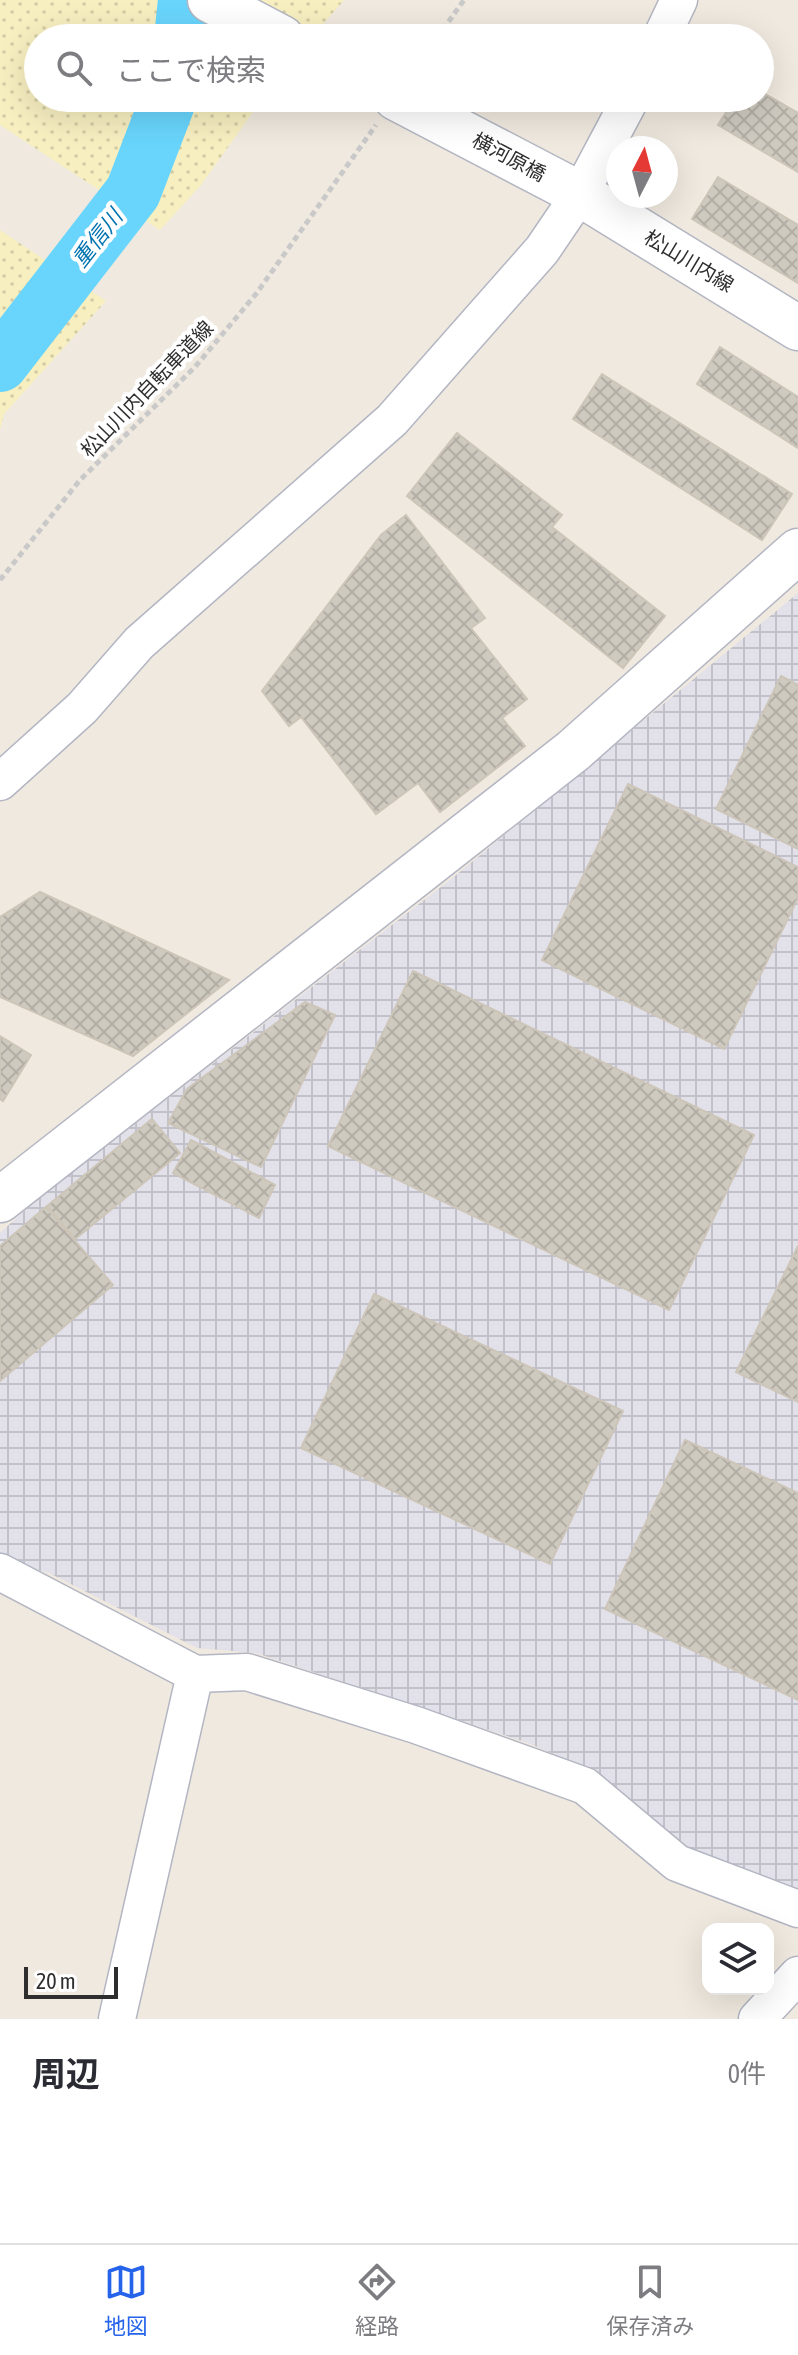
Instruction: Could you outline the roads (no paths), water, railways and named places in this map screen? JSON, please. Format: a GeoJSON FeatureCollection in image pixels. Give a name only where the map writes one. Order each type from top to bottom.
{"type":"FeatureCollection","features":[{"type":"Feature","properties":{"kind":"street"},"geometry":{"type":"LineString","coordinates":[[210,0],[255,24]]}},
{"type":"Feature","properties":{"kind":"street"},"geometry":{"type":"LineString","coordinates":[[668,24],[679,0]]}},
{"type":"Feature","properties":{"kind":"street","name":"横河原橋"},"geometry":{"type":"LineString","coordinates":[[388,112],[580,194]]}},
{"type":"Feature","properties":{"kind":"street"},"geometry":{"type":"LineString","coordinates":[[0,782],[82,708],[139,643],[392,420],[542,250],[580,194],[624,112]]}},
{"type":"Feature","properties":{"kind":"street","name":"松山川内線"},"geometry":{"type":"LineString","coordinates":[[580,194],[798,328]]}},
{"type":"Feature","properties":{"kind":"street"},"geometry":{"type":"LineString","coordinates":[[0,1200],[573,751],[798,551]]}},
{"type":"Feature","properties":{"kind":"street"},"geometry":{"type":"LineString","coordinates":[[0,1572],[195,1674],[247,1672],[416,1725],[585,1786],[677,1863],[798,1909]]}},
{"type":"Feature","properties":{"kind":"street"},"geometry":{"type":"LineString","coordinates":[[117,2019],[195,1674]]}},
{"type":"Feature","properties":{"kind":"street"},"geometry":{"type":"LineString","coordinates":[[757,2019],[798,1975]]}},
{"type":"Feature","properties":{"kind":"waterway","name":"重信川"},"geometry":{"type":"LineString","coordinates":[[183,24],[186,0]]}},
{"type":"Feature","properties":{"kind":"waterway","name":"重信川"},"geometry":{"type":"LineString","coordinates":[[0,364],[133,192],[164,112]]}}]}
